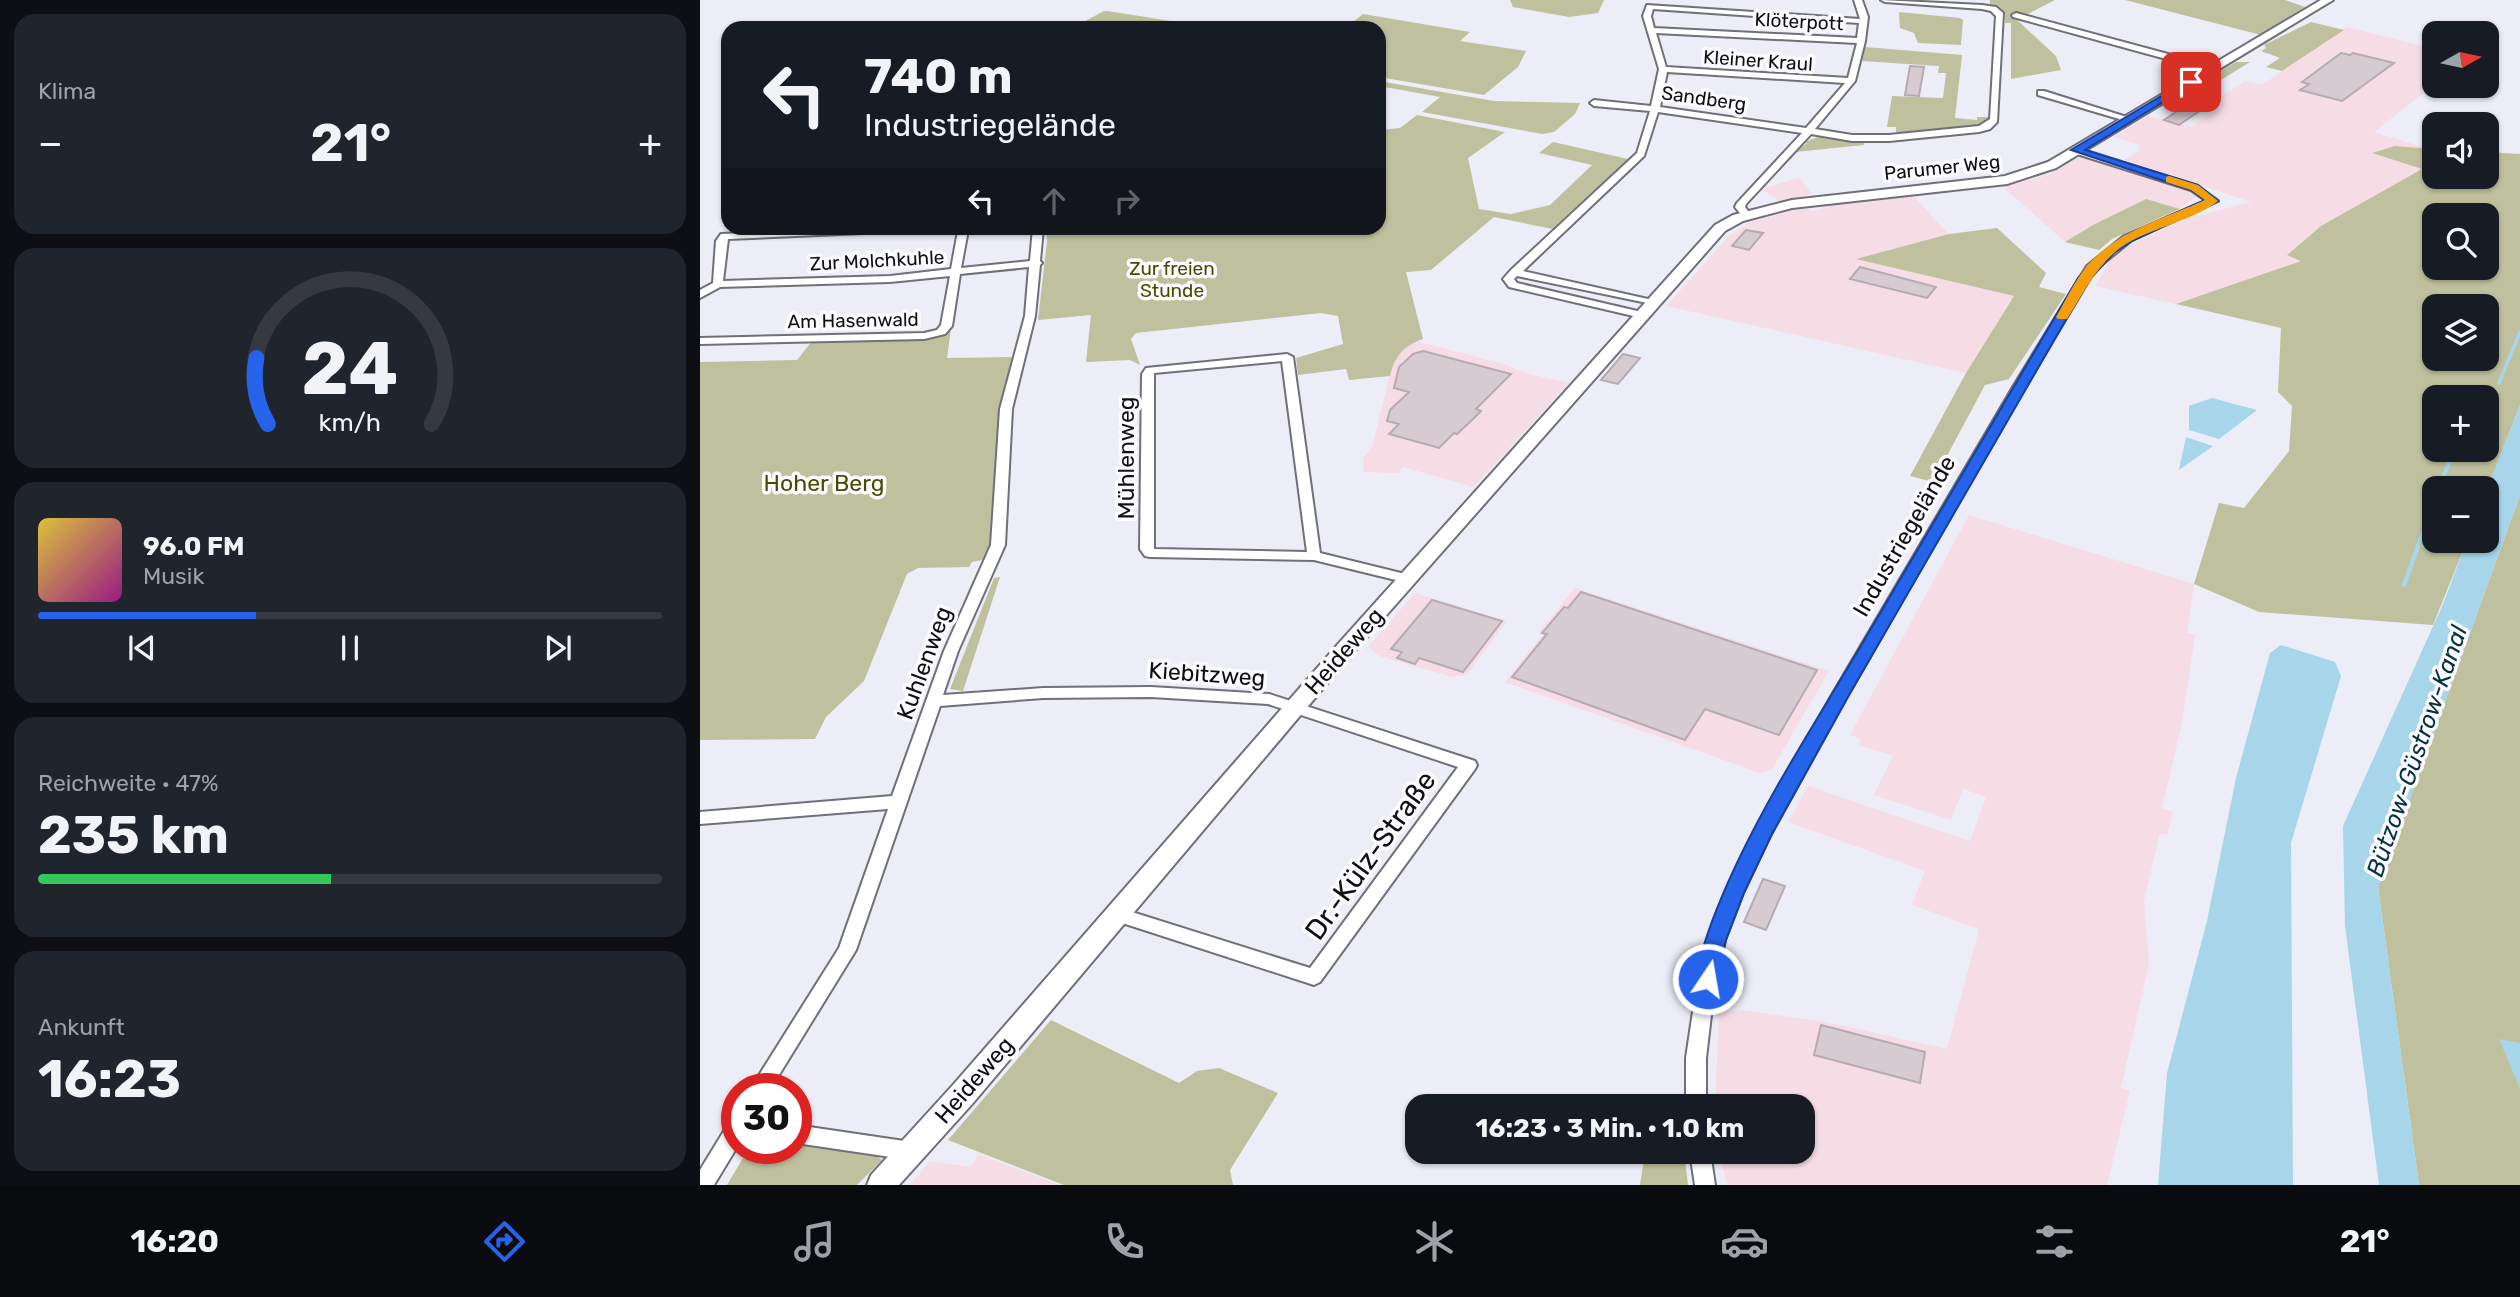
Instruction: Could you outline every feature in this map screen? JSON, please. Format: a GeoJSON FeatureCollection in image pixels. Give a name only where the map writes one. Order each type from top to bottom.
{"type":"FeatureCollection","features":[{"type":"Feature","properties":{"kind":"street"},"geometry":{"type":"LineString","coordinates":[[1746,215],[1740,207],[1742,203],[1808,132],[1850,81],[1861,41],[1863,21],[1858,0]]}},
{"type":"Feature","properties":{"kind":"street","name":"Sandberg"},"geometry":{"type":"LineString","coordinates":[[1594,103],[1655,108],[1852,138],[1889,138],[1987,127],[1994,120],[2000,15],[1998,12],[1982,7],[1885,0]]}},
{"type":"Feature","properties":{"kind":"street","name":"Parumer Weg"},"geometry":{"type":"LineString","coordinates":[[1746,215],[1809,201],[2018,178],[2052,165],[2328,0]]}},
{"type":"Feature","properties":{"kind":"street"},"geometry":{"type":"LineString","coordinates":[[1648,309],[1513,285],[1508,279],[1641,154],[1663,69],[1647,16],[1650,7],[1863,21]]}},
{"type":"Feature","properties":{"kind":"street"},"geometry":{"type":"LineString","coordinates":[[2017,15],[2213,69]]}},
{"type":"Feature","properties":{"kind":"street","name":"Klöterpott"},"geometry":{"type":"LineString","coordinates":[[1651,30],[1861,41]]}},
{"type":"Feature","properties":{"kind":"street","name":"Kleiner Kraul"},"geometry":{"type":"LineString","coordinates":[[1663,69],[1850,81]]}},
{"type":"Feature","properties":{"kind":"street"},"geometry":{"type":"LineString","coordinates":[[2041,93],[2129,119]]}},
{"type":"Feature","properties":{"kind":"street","name":"Industriegelände"},"geometry":{"type":"LineString","coordinates":[[1696,1094],[1696,1058],[1716,940],[1734,893],[1763,833],[1840,695],[2091,268],[2128,238],[2213,201],[2194,188],[2077,150]]}},
{"type":"Feature","properties":{"kind":"street","name":"Heideweg"},"geometry":{"type":"LineString","coordinates":[[881,1185],[1408,579],[1720,228],[1746,215]]}},
{"type":"Feature","properties":{"kind":"street"},"geometry":{"type":"LineString","coordinates":[[700,295],[718,284],[721,241],[725,236],[748,235]]}},
{"type":"Feature","properties":{"kind":"street","name":"Am Hasenwald"},"geometry":{"type":"LineString","coordinates":[[700,341],[934,335],[946,326],[962,235]]}},
{"type":"Feature","properties":{"kind":"street","name":"Kuhlenweg"},"geometry":{"type":"LineString","coordinates":[[770,1073],[847,950],[932,701],[969,608],[998,545],[1006,409],[1030,316],[1038,235]]}},
{"type":"Feature","properties":{"kind":"street","name":"Zur Molchkuhle"},"geometry":{"type":"LineString","coordinates":[[718,284],[890,279],[1037,263]]}},
{"type":"Feature","properties":{"kind":"street","name":"Mühlenweg"},"geometry":{"type":"LineString","coordinates":[[1314,556],[1287,357],[1150,370],[1147,374],[1147,549],[1150,553],[1314,556],[1408,579]]}},
{"type":"Feature","properties":{"kind":"street","name":"Kiebitzweg"},"geometry":{"type":"LineString","coordinates":[[932,701],[1043,693],[1151,692],[1269,699],[1469,765]]}},
{"type":"Feature","properties":{"kind":"street","name":"Dr.-Külz-Straße"},"geometry":{"type":"LineString","coordinates":[[1116,914],[1314,977],[1469,765]]}},
{"type":"Feature","properties":{"kind":"street"},"geometry":{"type":"LineString","coordinates":[[700,818],[899,802]]}},
{"type":"Feature","properties":{"kind":"street"},"geometry":{"type":"LineString","coordinates":[[812,1136],[911,1151]]}},
{"type":"Feature","properties":{"kind":"street"},"geometry":{"type":"LineString","coordinates":[[702,1185],[721,1154]]}},
{"type":"Feature","properties":{"kind":"street"},"geometry":{"type":"LineString","coordinates":[[1702,1164],[1705,1185]]}},
{"type":"Feature","properties":{"kind":"shaded area"},"geometry":{"type":"Polygon","coordinates":[[[2347,27],[2422,46],[2422,94],[2374,132],[2422,148],[2395,146],[2374,154],[2422,170],[2321,226],[2287,254],[2303,261],[2176,304],[2095,286],[2112,257],[2127,246],[2189,218],[2251,202],[2124,160],[2139,151],[2140,145],[2114,137],[2149,116],[2191,127],[2216,110],[2205,107],[2245,81],[2262,85],[2347,27]]]}},
{"type":"Feature","properties":{"kind":"shaded area"},"geometry":{"type":"Polygon","coordinates":[[[2081,156],[2199,194],[2180,209],[2146,199],[2065,242],[2003,187],[2048,175],[2081,156]]]}},
{"type":"Feature","properties":{"kind":"shaded area"},"geometry":{"type":"Polygon","coordinates":[[[1799,178],[1812,194],[1781,202],[1761,189],[1799,178]]]}},
{"type":"Feature","properties":{"kind":"shaded area"},"geometry":{"type":"Polygon","coordinates":[[[1912,195],[1949,234],[1858,259],[2014,296],[1966,373],[1666,306],[1731,234],[1751,222],[1805,208],[1812,211],[1828,208],[1827,205],[1912,195]]]}},
{"type":"Feature","properties":{"kind":"shaded area"},"geometry":{"type":"Polygon","coordinates":[[[1416,341],[1569,383],[1474,487],[1403,467],[1398,473],[1364,472],[1363,458],[1372,448],[1393,362],[1402,349],[1416,341]]]}},
{"type":"Feature","properties":{"kind":"shaded area"},"geometry":{"type":"Polygon","coordinates":[[[1969,515],[2194,584],[2187,633],[2195,635],[2182,723],[2162,808],[2173,812],[2167,835],[2160,833],[2144,901],[2149,964],[2121,1088],[2130,1091],[2107,1185],[1727,1185],[1722,1164],[1815,1164],[1815,1094],[1716,1094],[1719,1012],[1742,1010],[1826,1022],[1947,1049],[1979,929],[1912,905],[1925,871],[1788,822],[1808,786],[1970,841],[1986,797],[1963,789],[1951,820],[1874,795],[1893,756],[1859,745],[1861,739],[1850,735],[1969,515]]]}},
{"type":"Feature","properties":{"kind":"shaded area"},"geometry":{"type":"Polygon","coordinates":[[[1575,588],[1829,671],[1772,769],[1760,773],[1505,682],[1543,634],[1539,632],[1575,588]]]}},
{"type":"Feature","properties":{"kind":"shaded area"},"geometry":{"type":"Polygon","coordinates":[[[1415,593],[1507,621],[1467,675],[1452,677],[1379,656],[1368,647],[1415,593]]]}},
{"type":"Feature","properties":{"kind":"shaded area"},"geometry":{"type":"Polygon","coordinates":[[[978,1154],[1060,1185],[910,1185],[930,1161],[971,1167],[978,1154]]]}},
{"type":"Feature","properties":{"kind":"green space"},"geometry":{"type":"Polygon","coordinates":[[[1510,0],[1604,0],[1598,13],[1569,17],[1513,7],[1510,0]]]}},
{"type":"Feature","properties":{"kind":"green space"},"geometry":{"type":"Polygon","coordinates":[[[1990,0],[2055,0],[2024,16],[2019,13],[2010,14],[2023,19],[2017,20],[2056,56],[2061,70],[2011,79],[2011,23],[2005,23],[2005,13],[1990,6],[1990,0]]]}},
{"type":"Feature","properties":{"kind":"green space"},"geometry":{"type":"Polygon","coordinates":[[[2125,0],[2285,0],[2305,7],[2261,35],[2125,0]]]}},
{"type":"Feature","properties":{"kind":"green space"},"geometry":{"type":"Polygon","coordinates":[[[1108,11],[1171,21],[1085,21],[1108,11]]]}},
{"type":"Feature","properties":{"kind":"green space"},"geometry":{"type":"Polygon","coordinates":[[[1899,12],[1960,18],[1963,20],[1961,45],[1918,43],[1914,33],[1900,28],[1899,12]]]}},
{"type":"Feature","properties":{"kind":"green space"},"geometry":{"type":"Polygon","coordinates":[[[1363,14],[1470,32],[1460,41],[1526,51],[1518,67],[1484,95],[1386,78],[1386,21],[1354,21],[1363,14]]]}},
{"type":"Feature","properties":{"kind":"green space"},"geometry":{"type":"Polygon","coordinates":[[[2311,22],[2344,30],[2282,71],[2266,67],[2280,58],[2261,51],[2266,48],[2264,45],[2311,22]]]}},
{"type":"Feature","properties":{"kind":"green space"},"geometry":{"type":"Polygon","coordinates":[[[1865,47],[1962,55],[1955,118],[1977,120],[1977,117],[1990,117],[1975,126],[1962,129],[1896,133],[1896,127],[1887,127],[1892,96],[1943,98],[1946,73],[1938,73],[1939,66],[1862,61],[1865,47]]]}},
{"type":"Feature","properties":{"kind":"green space"},"geometry":{"type":"Polygon","coordinates":[[[2236,62],[2250,62],[2195,96],[2199,98],[2182,94],[2236,62]]]}},
{"type":"Feature","properties":{"kind":"green space"},"geometry":{"type":"Polygon","coordinates":[[[1386,82],[1494,101],[1580,103],[1575,114],[1554,132],[1542,134],[1422,112],[1440,97],[1386,87],[1386,82]]]}},
{"type":"Feature","properties":{"kind":"green space","name":"Zur freien Stunde"},"geometry":{"type":"Polygon","coordinates":[[[1417,115],[1505,132],[1468,158],[1479,209],[1511,214],[1550,205],[1592,165],[1539,153],[1553,142],[1628,159],[1552,229],[1494,217],[1431,270],[1406,272],[1423,339],[1401,353],[1390,376],[1349,380],[1346,369],[1298,375],[1296,358],[1343,344],[1338,316],[1321,313],[1136,333],[1131,339],[1140,365],[1130,360],[1086,362],[1091,315],[1038,320],[1047,235],[1386,235],[1386,129],[1400,128],[1417,115]]]}},
{"type":"Feature","properties":{"kind":"green space"},"geometry":{"type":"Polygon","coordinates":[[[1818,137],[1864,145],[1795,152],[1807,143],[1805,142],[1818,137]]]}},
{"type":"Feature","properties":{"kind":"green space"},"geometry":{"type":"Polygon","coordinates":[[[2395,146],[2422,148],[2422,169],[2372,153],[2395,146]]]}},
{"type":"Feature","properties":{"kind":"green space"},"geometry":{"type":"Polygon","coordinates":[[[2499,153],[2520,154],[2520,405],[2499,459],[2499,385],[2422,385],[2422,462],[2498,462],[2492,476],[2422,476],[2422,553],[2462,553],[2433,625],[2259,612],[2194,584],[2219,503],[2244,508],[2289,451],[2292,406],[2278,392],[2281,328],[2176,304],[2301,261],[2287,255],[2321,226],[2422,169],[2422,189],[2499,189],[2499,153]]]}},
{"type":"Feature","properties":{"kind":"green space"},"geometry":{"type":"Polygon","coordinates":[[[2146,199],[2180,209],[2112,239],[2099,250],[2065,242],[2093,225],[2146,199]]]}},
{"type":"Feature","properties":{"kind":"green space"},"geometry":{"type":"Polygon","coordinates":[[[1997,228],[2046,273],[2039,287],[2066,294],[2009,379],[1985,385],[1933,482],[1910,476],[1966,373],[2014,296],[1856,259],[1949,234],[1997,228]]]}},
{"type":"Feature","properties":{"kind":"green space","name":"Hoher Berg"},"geometry":{"type":"Polygon","coordinates":[[[951,329],[947,358],[1012,357],[1000,408],[995,525],[986,559],[972,562],[969,567],[918,568],[907,574],[864,681],[826,717],[815,739],[700,740],[700,362],[797,360],[813,340],[924,339],[936,337],[951,329]]]}},
{"type":"Feature","properties":{"kind":"green space"},"geometry":{"type":"Polygon","coordinates":[[[2520,495],[2520,1185],[2419,1185],[2378,887],[2520,495]]]}},
{"type":"Feature","properties":{"kind":"green space"},"geometry":{"type":"Polygon","coordinates":[[[1000,577],[963,691],[950,689],[994,578],[1000,577]]]}},
{"type":"Feature","properties":{"kind":"green space"},"geometry":{"type":"Polygon","coordinates":[[[1051,1020],[1179,1083],[1197,1071],[1219,1068],[1278,1093],[1230,1170],[1233,1185],[1064,1185],[948,1140],[1051,1020]]]}},
{"type":"Feature","properties":{"kind":"green space"},"geometry":{"type":"Polygon","coordinates":[[[812,1146],[877,1156],[882,1160],[857,1185],[727,1185],[739,1164],[812,1164],[812,1146]]]}},
{"type":"Feature","properties":{"kind":"green space"},"geometry":{"type":"Polygon","coordinates":[[[1643,1164],[1685,1164],[1688,1185],[1640,1185],[1643,1164]]]}},
{"type":"Feature","properties":{"kind":"water"},"geometry":{"type":"Polygon","coordinates":[[[2212,398],[2257,410],[2219,439],[2189,430],[2189,406],[2212,398]]]}},
{"type":"Feature","properties":{"kind":"water"},"geometry":{"type":"Polygon","coordinates":[[[2520,405],[2520,495],[2499,553],[2499,476],[2492,476],[2520,405]]]}},
{"type":"Feature","properties":{"kind":"water"},"geometry":{"type":"Polygon","coordinates":[[[2186,437],[2213,446],[2179,470],[2186,437]]]}},
{"type":"Feature","properties":{"kind":"water","name":"Bützow-Güstrow-Kanal"},"geometry":{"type":"Polygon","coordinates":[[[2462,553],[2499,553],[2378,887],[2419,1185],[2379,1185],[2345,926],[2343,826],[2443,604],[2462,553]]]}},
{"type":"Feature","properties":{"kind":"water"},"geometry":{"type":"Polygon","coordinates":[[[2281,645],[2335,662],[2341,676],[2291,843],[2293,1185],[2158,1185],[2167,1073],[2207,921],[2236,778],[2270,653],[2281,645]]]}},
{"type":"Feature","properties":{"kind":"water"},"geometry":{"type":"Polygon","coordinates":[[[2499,1039],[2520,1043],[2520,1089],[2499,1039]]]}},
{"type":"Feature","properties":{"kind":"building"},"geometry":{"type":"Polygon","coordinates":[[[2341,53],[2353,53],[2394,63],[2342,101],[2300,90],[2309,84],[2302,82],[2341,53]]]}},
{"type":"Feature","properties":{"kind":"building"},"geometry":{"type":"Polygon","coordinates":[[[1910,66],[1924,67],[1919,96],[1905,95],[1910,66]]]}},
{"type":"Feature","properties":{"kind":"building"},"geometry":{"type":"Polygon","coordinates":[[[2188,104],[2204,108],[2179,125],[2164,120],[2188,104]]]}},
{"type":"Feature","properties":{"kind":"building"},"geometry":{"type":"Polygon","coordinates":[[[1746,230],[1763,233],[1749,250],[1732,246],[1746,230]]]}},
{"type":"Feature","properties":{"kind":"building"},"geometry":{"type":"Polygon","coordinates":[[[1860,267],[1936,287],[1927,298],[1850,279],[1860,267]]]}},
{"type":"Feature","properties":{"kind":"building"},"geometry":{"type":"Polygon","coordinates":[[[1423,351],[1511,374],[1476,409],[1481,411],[1439,448],[1389,434],[1399,424],[1387,421],[1390,410],[1409,392],[1394,388],[1399,367],[1413,354],[1423,351]]]}},
{"type":"Feature","properties":{"kind":"building"},"geometry":{"type":"Polygon","coordinates":[[[1623,354],[1640,358],[1618,384],[1601,380],[1623,354]]]}},
{"type":"Feature","properties":{"kind":"building"},"geometry":{"type":"Polygon","coordinates":[[[1581,592],[1817,670],[1779,735],[1705,709],[1685,740],[1512,677],[1547,634],[1542,633],[1581,592]]]}},
{"type":"Feature","properties":{"kind":"building"},"geometry":{"type":"Polygon","coordinates":[[[1432,600],[1502,621],[1463,672],[1419,658],[1415,664],[1397,658],[1402,652],[1391,649],[1432,600]]]}},
{"type":"Feature","properties":{"kind":"building"},"geometry":{"type":"Polygon","coordinates":[[[1763,879],[1785,886],[1766,930],[1744,922],[1763,879]]]}},
{"type":"Feature","properties":{"kind":"building"},"geometry":{"type":"Polygon","coordinates":[[[1821,1025],[1925,1052],[1920,1083],[1814,1055],[1821,1025]]]}},
{"type":"Feature","properties":{"kind":"waterway"},"geometry":{"type":"LineString","coordinates":[[2499,383],[2520,332]]}},
{"type":"Feature","properties":{"kind":"waterway"},"geometry":{"type":"LineString","coordinates":[[2444,476],[2449,462]]}},
{"type":"Feature","properties":{"kind":"waterway"},"geometry":{"type":"LineString","coordinates":[[2404,585],[2422,535]]}},
{"type":"Feature","properties":{"kind":"slow traffic"},"geometry":{"type":"LineString","coordinates":[[2062,317],[2091,268],[2110,251],[2128,238],[2213,201],[2209,195],[2169,180]]}},
{"type":"Feature","properties":{"kind":"route"},"geometry":{"type":"LineString","coordinates":[[1708,979],[1716,940],[1734,893],[1763,833],[1840,695],[2084,278],[2091,268],[2128,238],[2213,201],[2209,195],[2194,188],[2077,150],[2191,82]]}}]}
